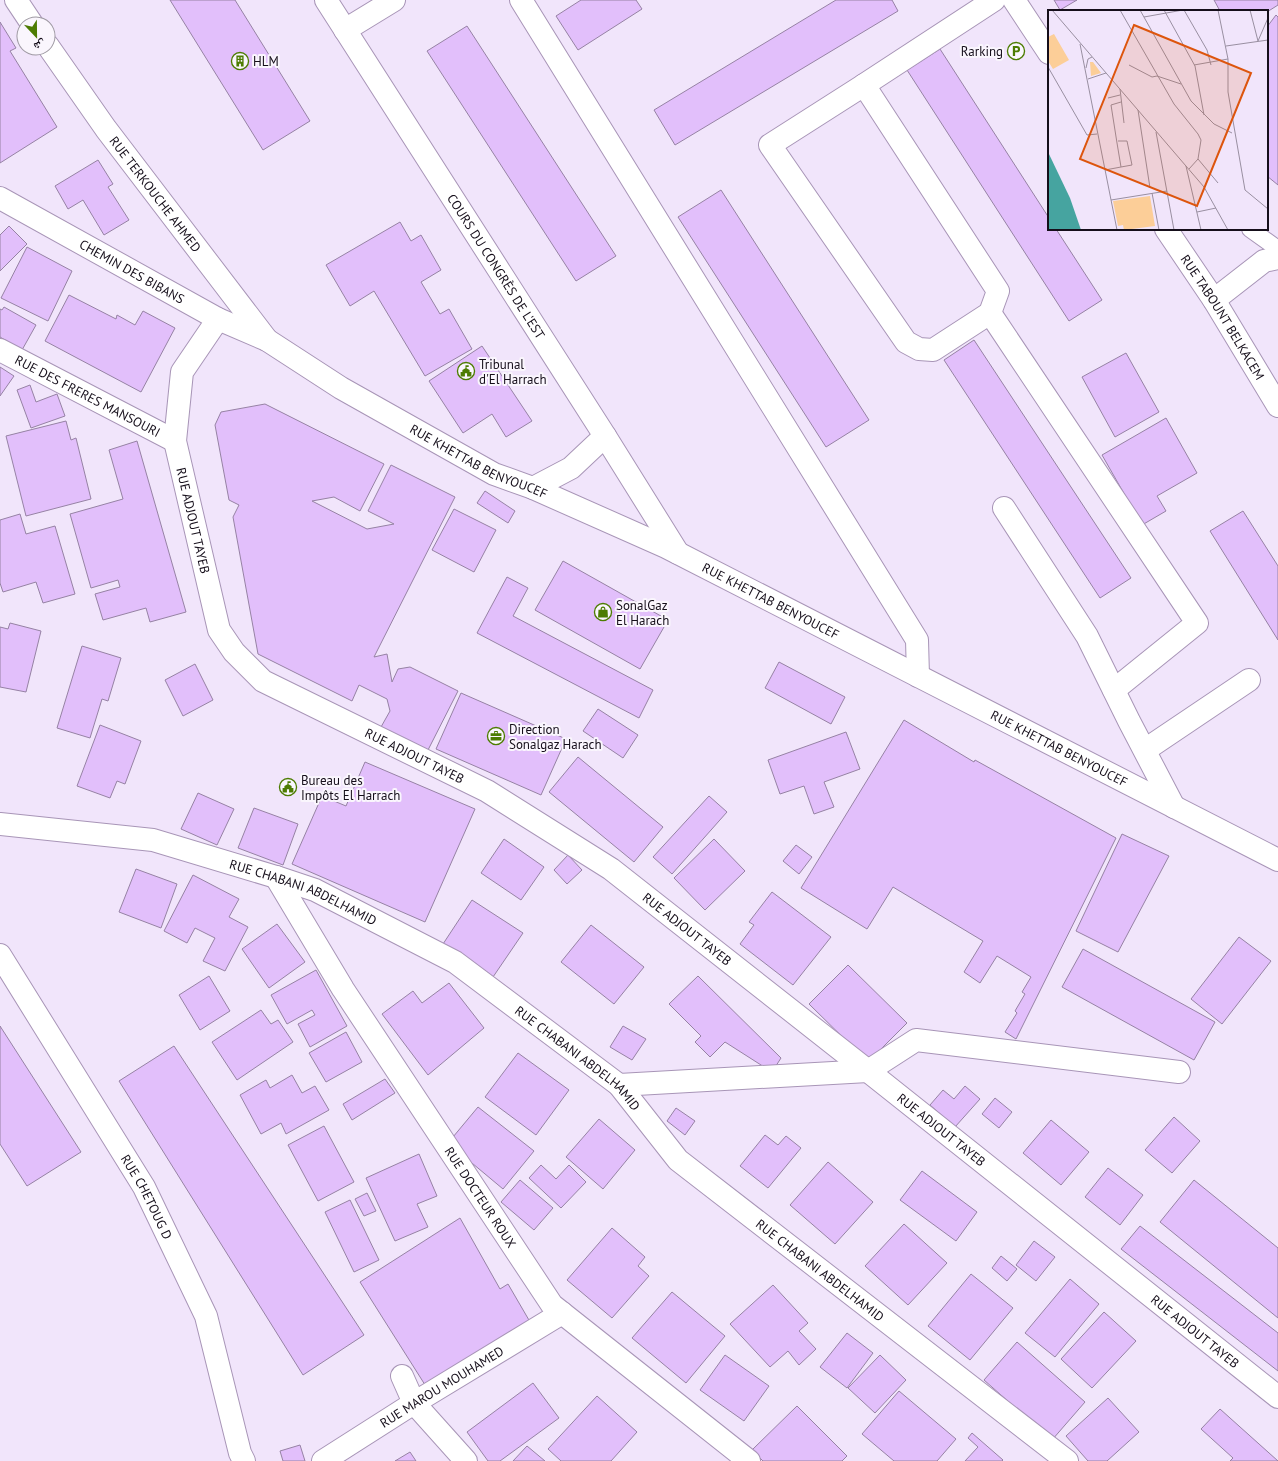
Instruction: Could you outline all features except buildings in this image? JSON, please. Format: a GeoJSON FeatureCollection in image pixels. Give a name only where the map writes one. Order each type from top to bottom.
{"type":"FeatureCollection","features":[{"type":"Feature","properties":{"kind":"street"},"geometry":{"type":"LineString","coordinates":[[16,0],[27,16]]}},
{"type":"Feature","properties":{"kind":"street","name":"COURS DU CONGRÈS DE L'EST"},"geometry":{"type":"LineString","coordinates":[[326,0],[605,436],[678,553]]}},
{"type":"Feature","properties":{"kind":"street"},"geometry":{"type":"LineString","coordinates":[[345,30],[394,0]]}},
{"type":"Feature","properties":{"kind":"street"},"geometry":{"type":"LineString","coordinates":[[521,0],[917,640],[918,676]]}},
{"type":"Feature","properties":{"kind":"street"},"geometry":{"type":"LineString","coordinates":[[864,85],[998,291],[990,313],[933,350],[919,349],[906,342],[770,145],[994,0]]}},
{"type":"Feature","properties":{"kind":"street"},"geometry":{"type":"LineString","coordinates":[[1014,0],[1048,51]]}},
{"type":"Feature","properties":{"kind":"street","name":"RUE TERKOUCHE AHMED"},"geometry":{"type":"LineString","coordinates":[[55,56],[106,129],[266,340]]}},
{"type":"Feature","properties":{"kind":"street","name":"CHEMIN DES BIBANS"},"geometry":{"type":"LineString","coordinates":[[0,198],[218,319],[266,340]]}},
{"type":"Feature","properties":{"kind":"street","name":"RUE TABOUNT BELKACEM"},"geometry":{"type":"LineString","coordinates":[[1167,230],[1214,300],[1278,406]]}},
{"type":"Feature","properties":{"kind":"street"},"geometry":{"type":"LineString","coordinates":[[1214,300],[1264,261],[1278,258]]}},
{"type":"Feature","properties":{"kind":"street"},"geometry":{"type":"LineString","coordinates":[[990,313],[1197,623],[1114,690]]}},
{"type":"Feature","properties":{"kind":"street","name":"RUE ADJOUT TAYEB"},"geometry":{"type":"LineString","coordinates":[[218,319],[182,372],[175,441],[220,630],[234,652],[263,681],[487,791],[611,870],[868,1071],[1278,1397]]}},
{"type":"Feature","properties":{"kind":"street","name":"RUE KHETTAB BENYOUCEF"},"geometry":{"type":"LineString","coordinates":[[266,340],[341,388],[494,474],[533,488],[678,553],[1278,860]]}},
{"type":"Feature","properties":{"kind":"street","name":"RUE DES FRERES MANSOURI"},"geometry":{"type":"LineString","coordinates":[[0,350],[175,441]]}},
{"type":"Feature","properties":{"kind":"street"},"geometry":{"type":"LineString","coordinates":[[533,488],[571,468],[605,436]]}},
{"type":"Feature","properties":{"kind":"street"},"geometry":{"type":"LineString","coordinates":[[1004,508],[1087,636],[1174,807]]}},
{"type":"Feature","properties":{"kind":"street"},"geometry":{"type":"LineString","coordinates":[[1145,750],[1249,680]]}},
{"type":"Feature","properties":{"kind":"street","name":"RUE CHABANI ABDELHAMID"},"geometry":{"type":"LineString","coordinates":[[0,824],[154,840],[276,877],[316,890],[455,962],[620,1085],[678,1160],[1067,1461]]}},
{"type":"Feature","properties":{"kind":"street","name":"RUE DOCTEUR ROUX"},"geometry":{"type":"LineString","coordinates":[[276,877],[348,996],[552,1305],[749,1461]]}},
{"type":"Feature","properties":{"kind":"street","name":"RUE CHETOUG D"},"geometry":{"type":"LineString","coordinates":[[0,955],[144,1187],[203,1309],[240,1453],[244,1461]]}},
{"type":"Feature","properties":{"kind":"street"},"geometry":{"type":"LineString","coordinates":[[620,1085],[868,1071],[916,1040],[1180,1072]]}},
{"type":"Feature","properties":{"kind":"street","name":"RUE MAROU MOUHAMED"},"geometry":{"type":"LineString","coordinates":[[322,1461],[562,1313]]}},
{"type":"Feature","properties":{"kind":"street"},"geometry":{"type":"LineString","coordinates":[[402,1376],[414,1403],[466,1461]]}},
{"type":"Feature","properties":{"kind":"lane"},"geometry":{"type":"LineString","coordinates":[[1251,230],[1278,249]]}},
{"type":"Feature","properties":{"kind":"place","name":"Rarking"},"geometry":{"type":"Point","coordinates":[1016,51]}},
{"type":"Feature","properties":{"kind":"place","name":"HLM"},"geometry":{"type":"Point","coordinates":[240,61]}},
{"type":"Feature","properties":{"kind":"place","name":"Tribunal d'El Harrach"},"geometry":{"type":"Point","coordinates":[466,371]}},
{"type":"Feature","properties":{"kind":"place","name":"SonalGaz El Harach"},"geometry":{"type":"Point","coordinates":[603,612]}},
{"type":"Feature","properties":{"kind":"place","name":"Direction Sonalgaz Harach"},"geometry":{"type":"Point","coordinates":[496,736]}},
{"type":"Feature","properties":{"kind":"place","name":"Bureau des Impôts El Harrach"},"geometry":{"type":"Point","coordinates":[288,787]}}]}
